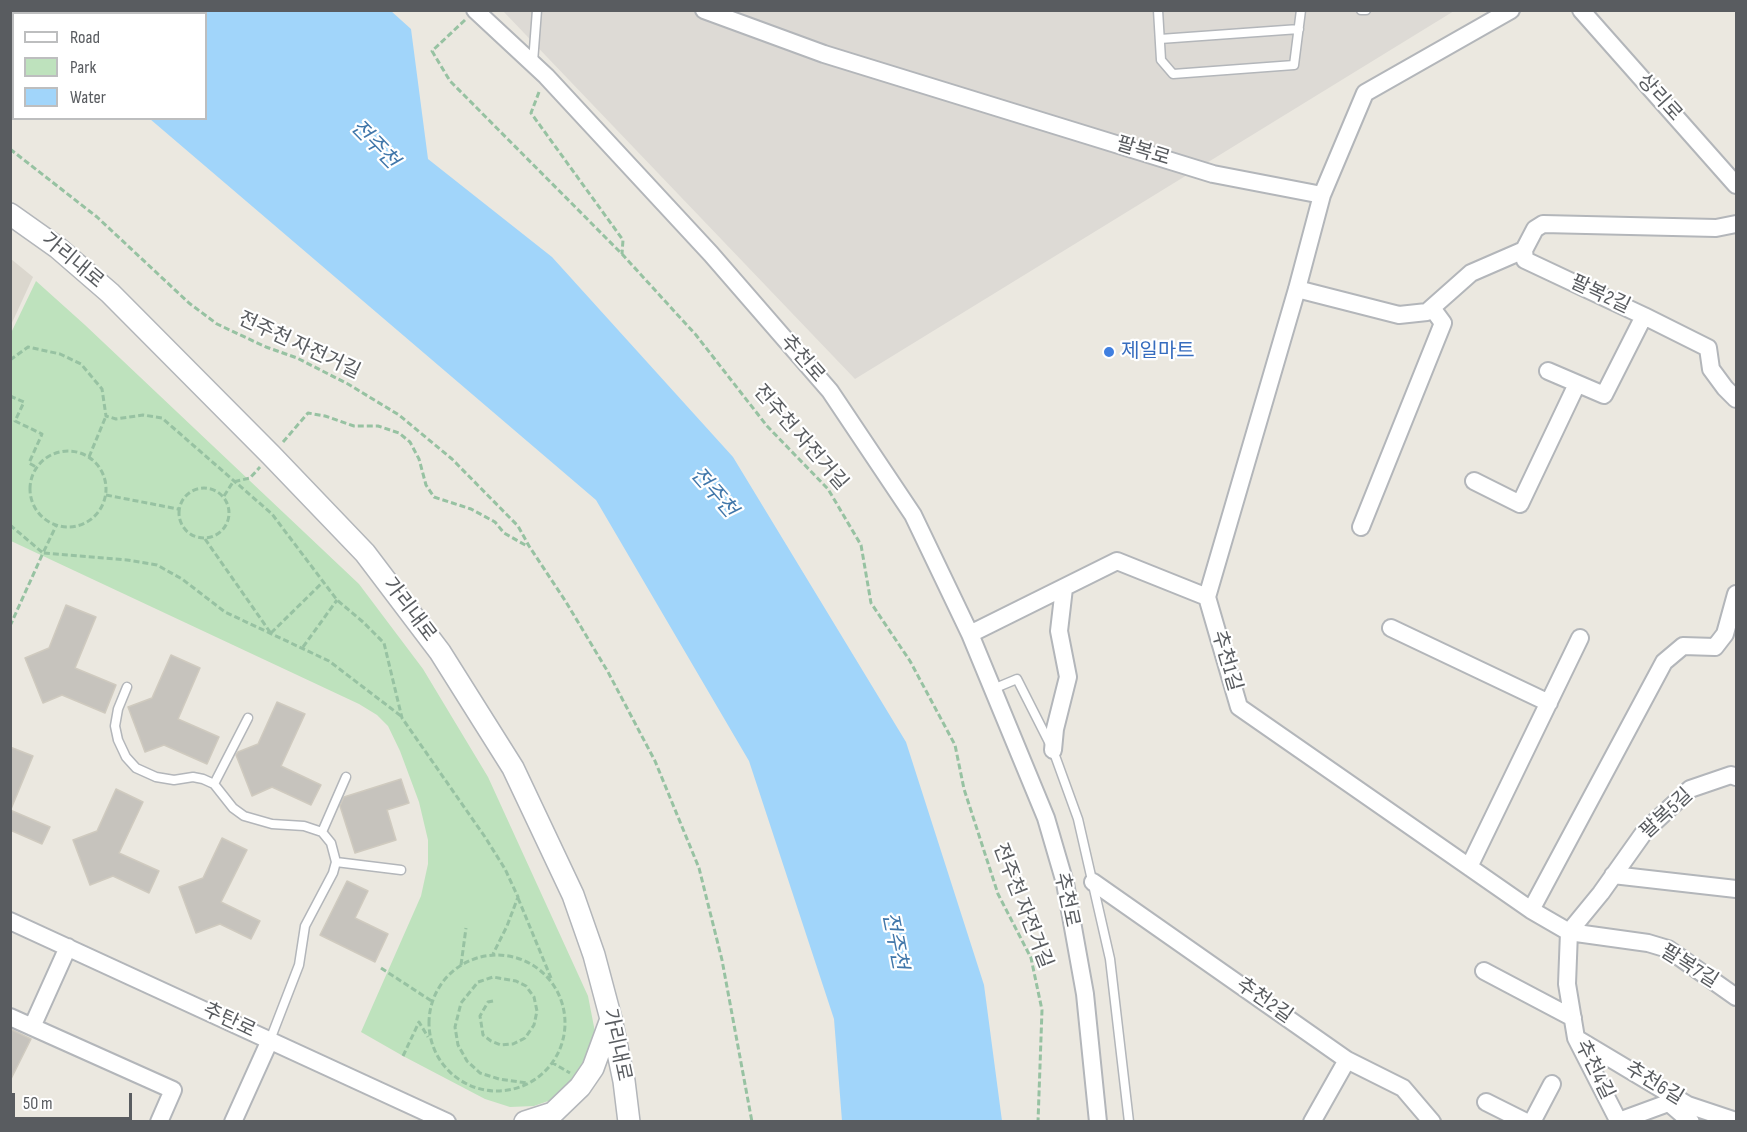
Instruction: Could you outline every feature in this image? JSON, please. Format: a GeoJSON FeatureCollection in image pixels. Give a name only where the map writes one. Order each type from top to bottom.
{"type":"FeatureCollection","features":[{"type":"Feature","properties":{"kind":"street","name":"팔복로"},"geometry":{"type":"LineString","coordinates":[[704,10],[824,54],[1213,174],[1322,195]]}},
{"type":"Feature","properties":{"kind":"street"},"geometry":{"type":"LineString","coordinates":[[970,634],[1117,561],[1208,597],[1322,195],[1365,93],[1511,10]]}},
{"type":"Feature","properties":{"kind":"street","name":"상리로"},"geometry":{"type":"LineString","coordinates":[[1581,10],[1737,185]]}},
{"type":"Feature","properties":{"kind":"street","name":"추천로"},"geometry":{"type":"LineString","coordinates":[[475,11],[546,76],[711,254],[830,391],[913,514],[970,634],[1046,818],[1065,883],[1084,994],[1098,1122]]}},
{"type":"Feature","properties":{"kind":"street","name":"가리내로"},"geometry":{"type":"LineString","coordinates":[[10,214],[58,248],[110,293],[271,455],[365,553],[440,652],[513,768],[568,884],[594,955],[611,1019],[624,1081],[629,1122]]}},
{"type":"Feature","properties":{"kind":"street"},"geometry":{"type":"LineString","coordinates":[[1297,289],[1400,315],[1427,312],[1471,273],[1524,250],[1535,229],[1543,224],[1716,228],[1737,224]]}},
{"type":"Feature","properties":{"kind":"street","name":"팔복2길"},"geometry":{"type":"LineString","coordinates":[[1524,250],[1526,260],[1644,316],[1604,395],[1548,371]]}},
{"type":"Feature","properties":{"kind":"street"},"geometry":{"type":"LineString","coordinates":[[1361,527],[1443,324],[1432,308]]}},
{"type":"Feature","properties":{"kind":"street"},"geometry":{"type":"LineString","coordinates":[[1644,316],[1708,348],[1711,369],[1725,388],[1737,399]]}},
{"type":"Feature","properties":{"kind":"street"},"geometry":{"type":"LineString","coordinates":[[1474,481],[1520,504],[1577,384]]}},
{"type":"Feature","properties":{"kind":"street","name":"추천로"},"geometry":{"type":"LineString","coordinates":[[1053,750],[1055,729],[1068,677],[1059,631],[1064,588]]}},
{"type":"Feature","properties":{"kind":"street"},"geometry":{"type":"LineString","coordinates":[[1531,910],[1664,663],[1683,646],[1715,647],[1725,633],[1737,594]]}},
{"type":"Feature","properties":{"kind":"street","name":"추천1길"},"geometry":{"type":"LineString","coordinates":[[1208,597],[1239,707],[1531,910],[1569,932]]}},
{"type":"Feature","properties":{"kind":"street"},"geometry":{"type":"LineString","coordinates":[[1390,628],[1549,704]]}},
{"type":"Feature","properties":{"kind":"street"},"geometry":{"type":"LineString","coordinates":[[1469,867],[1580,638]]}},
{"type":"Feature","properties":{"kind":"street","name":"팔복5길"},"geometry":{"type":"LineString","coordinates":[[1569,932],[1645,831],[1690,789],[1731,775],[1737,777]]}},
{"type":"Feature","properties":{"kind":"street"},"geometry":{"type":"LineString","coordinates":[[1613,876],[1737,889]]}},
{"type":"Feature","properties":{"kind":"street","name":"추천2길"},"geometry":{"type":"LineString","coordinates":[[1093,882],[1347,1060],[1403,1088],[1432,1122]]}},
{"type":"Feature","properties":{"kind":"street","name":"추탄로"},"geometry":{"type":"LineString","coordinates":[[10,921],[447,1122]]}},
{"type":"Feature","properties":{"kind":"street","name":"팔복7길"},"geometry":{"type":"LineString","coordinates":[[1569,932],[1648,943],[1668,949],[1737,997]]}},
{"type":"Feature","properties":{"kind":"street","name":"추천4길"},"geometry":{"type":"LineString","coordinates":[[1569,932],[1567,984],[1576,1038],[1619,1121]]}},
{"type":"Feature","properties":{"kind":"street"},"geometry":{"type":"LineString","coordinates":[[32,1027],[68,946]]}},
{"type":"Feature","properties":{"kind":"street","name":"추천4길"},"geometry":{"type":"LineString","coordinates":[[1484,971],[1573,1018]]}},
{"type":"Feature","properties":{"kind":"street"},"geometry":{"type":"LineString","coordinates":[[10,1017],[173,1090],[159,1122]]}},
{"type":"Feature","properties":{"kind":"street"},"geometry":{"type":"LineString","coordinates":[[525,1122],[553,1113],[580,1087],[593,1068],[611,1019]]}},
{"type":"Feature","properties":{"kind":"street","name":"추천6길"},"geometry":{"type":"LineString","coordinates":[[1576,1038],[1674,1101],[1737,1121]]}},
{"type":"Feature","properties":{"kind":"street"},"geometry":{"type":"LineString","coordinates":[[233,1122],[270,1040]]}},
{"type":"Feature","properties":{"kind":"street"},"geometry":{"type":"LineString","coordinates":[[1312,1122],[1347,1060]]}},
{"type":"Feature","properties":{"kind":"street"},"geometry":{"type":"LineString","coordinates":[[1532,1122],[1552,1084]]}},
{"type":"Feature","properties":{"kind":"street"},"geometry":{"type":"LineString","coordinates":[[1619,1121],[1674,1101],[1691,1122]]}},
{"type":"Feature","properties":{"kind":"street"},"geometry":{"type":"LineString","coordinates":[[1486,1102],[1526,1122]]}},
{"type":"Feature","properties":{"kind":"lane","name":"추천로"},"geometry":{"type":"LineString","coordinates":[[537,10],[532,62],[546,76]]}},
{"type":"Feature","properties":{"kind":"lane"},"geometry":{"type":"LineString","coordinates":[[1158,10],[1161,60],[1173,74],[1294,65],[1301,10]]}},
{"type":"Feature","properties":{"kind":"lane"},"geometry":{"type":"LineString","coordinates":[[1361,10],[1366,10]]}},
{"type":"Feature","properties":{"kind":"lane"},"geometry":{"type":"LineString","coordinates":[[1160,39],[1299,29]]}},
{"type":"Feature","properties":{"kind":"lane","name":"추천로"},"geometry":{"type":"LineString","coordinates":[[993,688],[1017,679],[1053,750],[1078,819],[1110,959],[1129,1122]]}},
{"type":"Feature","properties":{"kind":"lane"},"geometry":{"type":"LineString","coordinates":[[127,687],[118,709],[116,726],[118,740],[136,768],[156,777],[174,780],[193,777],[214,784],[233,807],[244,816],[272,824],[304,826],[322,832],[331,843],[336,862],[333,873],[305,927],[299,964],[270,1040]]}},
{"type":"Feature","properties":{"kind":"lane"},"geometry":{"type":"LineString","coordinates":[[214,784],[248,718]]}},
{"type":"Feature","properties":{"kind":"lane"},"geometry":{"type":"LineString","coordinates":[[322,832],[345,777]]}},
{"type":"Feature","properties":{"kind":"lane"},"geometry":{"type":"LineString","coordinates":[[336,862],[400,870]]}},
{"type":"Feature","properties":{"kind":"path","name":"전주천 자전거길"},"geometry":{"type":"LineString","coordinates":[[475,11],[432,51],[450,81],[622,254],[696,335],[766,426],[828,489],[861,545],[871,603],[910,661],[955,745],[964,789],[998,894],[1031,958],[1042,1010],[1038,1122]]}},
{"type":"Feature","properties":{"kind":"path"},"geometry":{"type":"LineString","coordinates":[[546,76],[531,113],[623,240],[622,254]]}},
{"type":"Feature","properties":{"kind":"path","name":"전주천 자전거길"},"geometry":{"type":"LineString","coordinates":[[10,149],[97,217],[189,303],[217,324],[266,347],[297,358],[348,384],[399,415],[452,459],[518,526],[619,692],[655,761],[699,868],[722,960],[752,1122]]}},
{"type":"Feature","properties":{"kind":"path"},"geometry":{"type":"LineString","coordinates":[[10,360],[28,347],[60,354],[81,364],[102,389],[106,416],[89,457]]}},
{"type":"Feature","properties":{"kind":"path"},"geometry":{"type":"LineString","coordinates":[[10,396],[24,402],[15,421],[42,434],[29,463],[36,467]]}},
{"type":"Feature","properties":{"kind":"path"},"geometry":{"type":"LineString","coordinates":[[288,437],[308,412],[354,426],[378,426],[399,433],[410,442],[426,485],[434,496],[471,509],[495,522],[504,533],[529,546]]}},
{"type":"Feature","properties":{"kind":"path"},"geometry":{"type":"LineString","coordinates":[[106,416],[116,419],[143,415],[162,418],[272,514],[338,600],[384,643],[402,718]]}},
{"type":"Feature","properties":{"kind":"path"},"geometry":{"type":"LineString","coordinates":[[70,450],[89,457],[102,470],[106,482],[103,506],[88,522],[78,527],[56,526],[45,521],[31,501],[29,490],[36,467],[57,452],[70,450]]}},
{"type":"Feature","properties":{"kind":"path"},"geometry":{"type":"LineString","coordinates":[[224,496],[233,482],[250,478]]}},
{"type":"Feature","properties":{"kind":"path"},"geometry":{"type":"LineString","coordinates":[[211,488],[224,496],[228,505],[229,520],[220,533],[205,539],[198,538],[185,530],[179,516],[179,509],[182,501],[194,489],[211,488]]}},
{"type":"Feature","properties":{"kind":"path"},"geometry":{"type":"LineString","coordinates":[[106,495],[179,509]]}},
{"type":"Feature","properties":{"kind":"path"},"geometry":{"type":"LineString","coordinates":[[10,525],[43,553],[127,560],[157,566],[182,579],[225,612],[330,661],[402,718],[505,869],[552,980],[563,999],[567,1021],[561,1046],[538,1079],[529,1084],[518,1089],[496,1092],[473,1088],[453,1076],[438,1058],[429,1036],[429,1013],[436,991],[451,972],[470,959],[493,954],[515,956],[536,965],[552,980]]}},
{"type":"Feature","properties":{"kind":"path"},"geometry":{"type":"LineString","coordinates":[[10,626],[56,526]]}},
{"type":"Feature","properties":{"kind":"path"},"geometry":{"type":"LineString","coordinates":[[205,539],[271,633]]}},
{"type":"Feature","properties":{"kind":"path"},"geometry":{"type":"LineString","coordinates":[[271,633],[323,582]]}},
{"type":"Feature","properties":{"kind":"path"},"geometry":{"type":"LineString","coordinates":[[302,647],[338,600]]}},
{"type":"Feature","properties":{"kind":"path"},"geometry":{"type":"LineString","coordinates":[[493,954],[518,897]]}},
{"type":"Feature","properties":{"kind":"path"},"geometry":{"type":"LineString","coordinates":[[461,965],[466,928]]}},
{"type":"Feature","properties":{"kind":"path"},"geometry":{"type":"LineString","coordinates":[[381,968],[433,1002]]}},
{"type":"Feature","properties":{"kind":"path"},"geometry":{"type":"LineString","coordinates":[[494,1001],[488,1002],[480,1016],[479,1023],[483,1035],[501,1045],[513,1044],[525,1038],[534,1025],[537,1011],[534,997],[526,986],[516,981],[493,977],[478,982],[461,1003],[455,1027],[458,1045],[467,1061],[480,1073],[529,1084]]}},
{"type":"Feature","properties":{"kind":"path"},"geometry":{"type":"LineString","coordinates":[[403,1056],[419,1022],[432,1044]]}},
{"type":"Feature","properties":{"kind":"shaded area"},"geometry":{"type":"Polygon","coordinates":[[[503,11],[1454,11],[855,379],[503,11]]]}},
{"type":"Feature","properties":{"kind":"shaded area"},"geometry":{"type":"Polygon","coordinates":[[[11,259],[33,277],[11,325],[11,259]]]}},
{"type":"Feature","properties":{"kind":"green space"},"geometry":{"type":"Polygon","coordinates":[[[36,281],[359,584],[423,669],[488,777],[588,996],[595,1032],[590,1051],[581,1069],[551,1100],[534,1106],[510,1107],[485,1099],[361,1032],[421,896],[428,864],[428,840],[419,802],[388,726],[377,715],[359,704],[11,541],[10,335],[36,281]]]}},
{"type":"Feature","properties":{"kind":"water","name":"전주천"},"geometry":{"type":"Polygon","coordinates":[[[391,11],[411,29],[428,159],[552,257],[733,457],[906,742],[984,985],[1002,1121],[842,1121],[834,1019],[749,761],[596,500],[151,120],[207,120],[207,12],[74,12],[391,11]]]}},
{"type":"Feature","properties":{"kind":"building"},"geometry":{"type":"Polygon","coordinates":[[[66,605],[96,617],[75,668],[116,685],[105,713],[62,695],[43,703],[25,658],[49,648],[66,605]]]}},
{"type":"Feature","properties":{"kind":"building"},"geometry":{"type":"Polygon","coordinates":[[[171,655],[200,668],[178,719],[219,737],[207,764],[164,745],[145,752],[128,707],[152,698],[171,655]]]}},
{"type":"Feature","properties":{"kind":"building"},"geometry":{"type":"Polygon","coordinates":[[[277,702],[305,714],[281,766],[321,785],[311,805],[272,787],[252,796],[236,755],[258,744],[277,702]]]}},
{"type":"Feature","properties":{"kind":"building"},"geometry":{"type":"Polygon","coordinates":[[[10,747],[33,756],[11,809],[10,809],[10,747]]]}},
{"type":"Feature","properties":{"kind":"building"},"geometry":{"type":"Polygon","coordinates":[[[401,779],[409,803],[387,810],[396,840],[355,853],[340,806],[344,797],[401,779]]]}},
{"type":"Feature","properties":{"kind":"building"},"geometry":{"type":"Polygon","coordinates":[[[116,789],[143,802],[119,853],[159,871],[149,893],[113,876],[90,885],[73,840],[97,831],[116,789]]]}},
{"type":"Feature","properties":{"kind":"building"},"geometry":{"type":"Polygon","coordinates":[[[10,810],[50,827],[42,844],[10,830],[10,810]]]}},
{"type":"Feature","properties":{"kind":"building"},"geometry":{"type":"Polygon","coordinates":[[[222,838],[247,850],[221,902],[260,921],[251,939],[220,924],[196,933],[179,887],[203,878],[222,838]]]}},
{"type":"Feature","properties":{"kind":"building"},"geometry":{"type":"Polygon","coordinates":[[[347,881],[368,891],[355,918],[388,934],[375,962],[320,935],[347,881]]]}},
{"type":"Feature","properties":{"kind":"building"},"geometry":{"type":"Polygon","coordinates":[[[10,1029],[31,1039],[10,1081],[10,1029]]]}},
{"type":"Feature","properties":{"kind":"place","name":"제일마트"},"geometry":{"type":"Point","coordinates":[1109,352]}}]}
